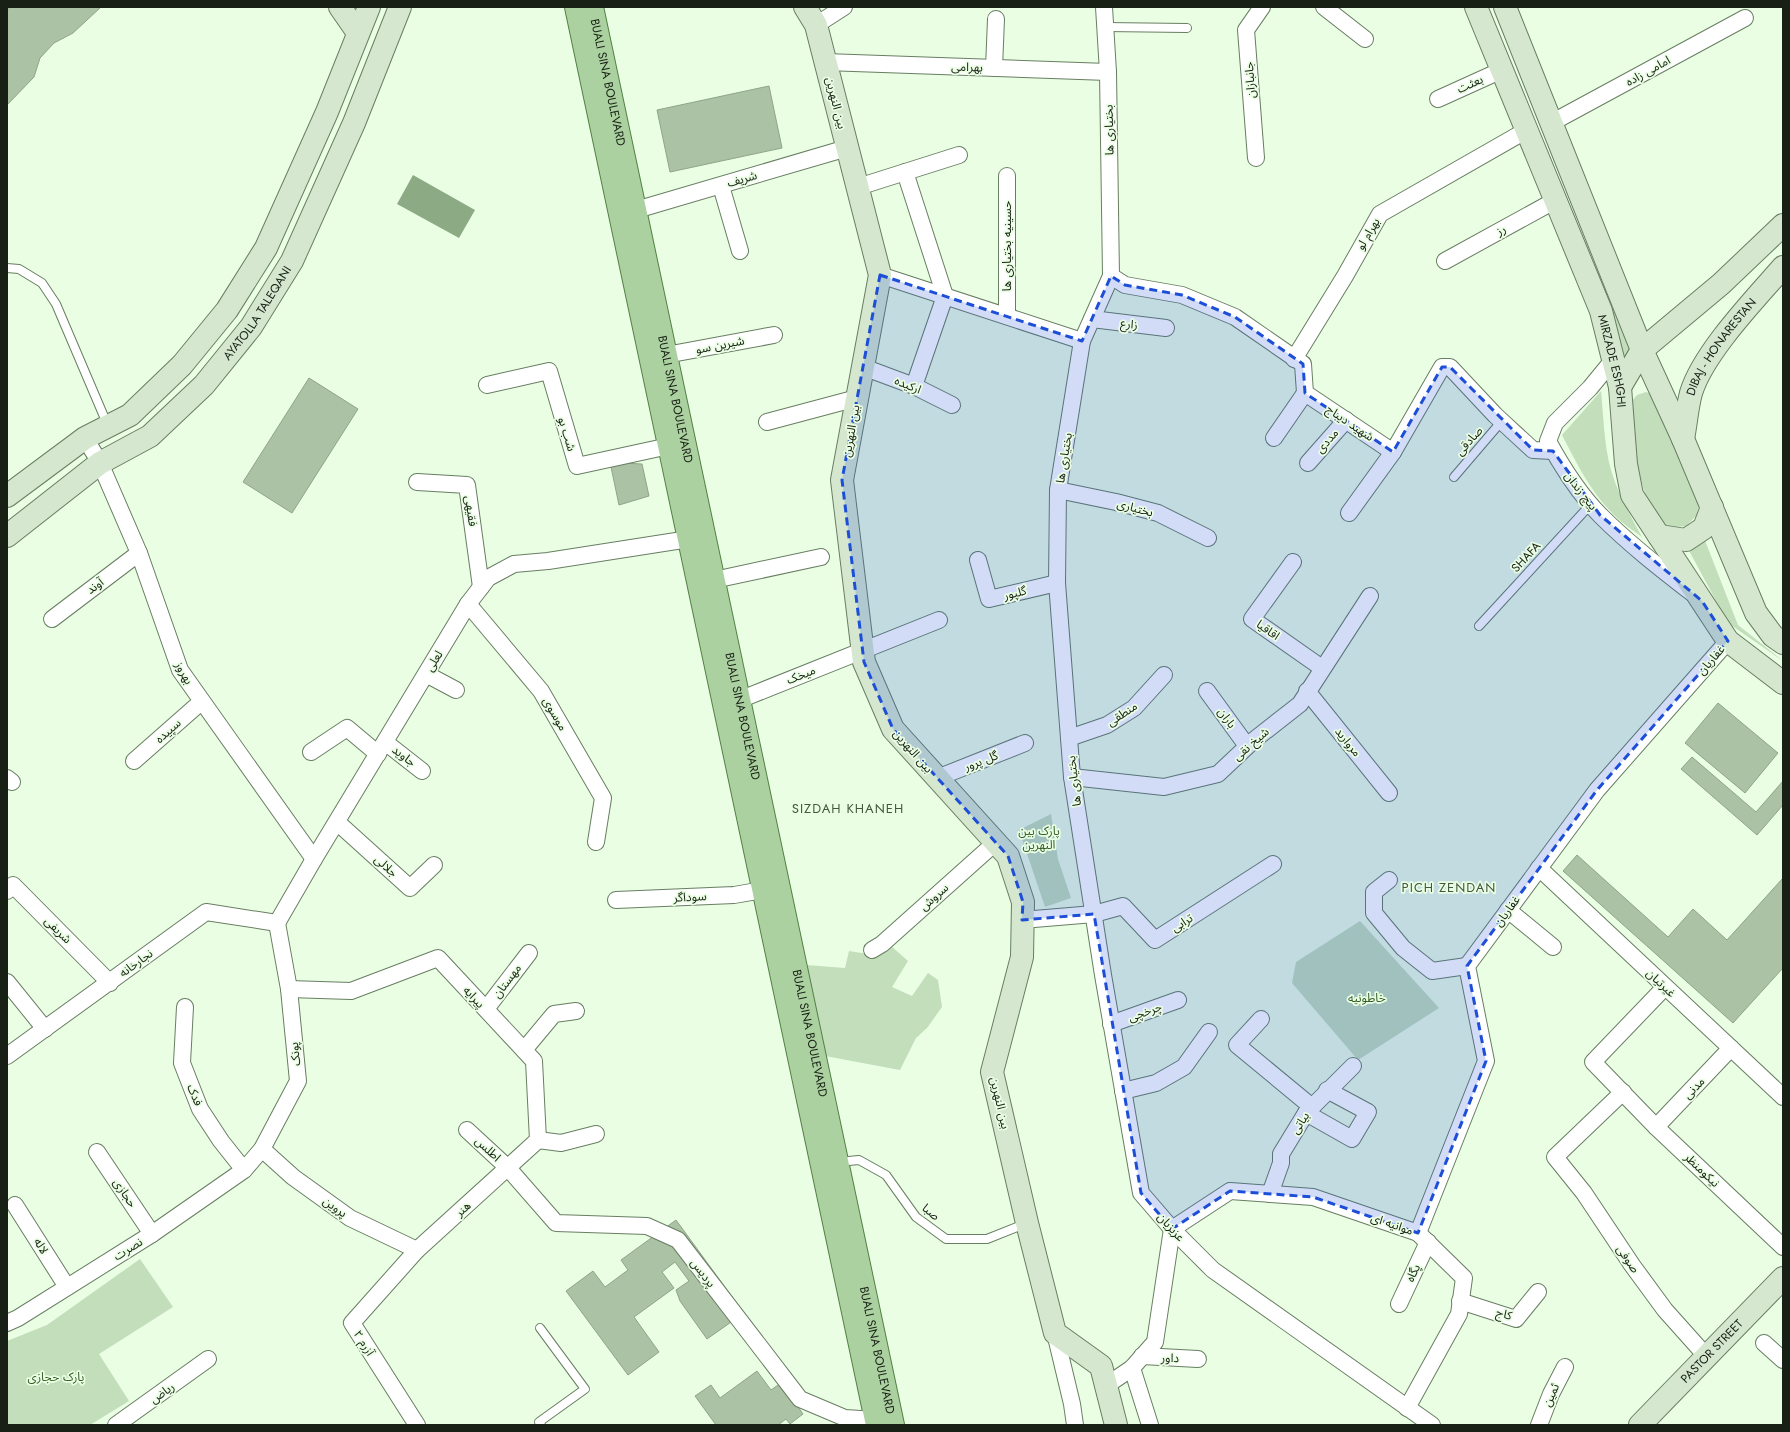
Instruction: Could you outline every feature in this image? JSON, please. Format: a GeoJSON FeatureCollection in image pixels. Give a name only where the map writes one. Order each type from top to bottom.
{"type":"FeatureCollection","features":[{"type":"Feature","properties":{"kind":"main road"},"geometry":{"type":"LineString","coordinates":[[340,7],[358,33]]}},
{"type":"Feature","properties":{"kind":"main road"},"geometry":{"type":"LineString","coordinates":[[7,496],[85,438],[130,415],[182,365],[227,310],[266,248],[327,112],[369,7]]}},
{"type":"Feature","properties":{"kind":"main road","name":"AYATOLLA TALEQANI"},"geometry":{"type":"LineString","coordinates":[[7,536],[100,463],[150,436],[204,385],[251,327],[292,261],[354,123],[400,7]]}},
{"type":"Feature","properties":{"kind":"main road","name":"BUALI SINA BOULEVARD"},"geometry":{"type":"LineString","coordinates":[[576,7],[763,890],[882,1423]]}},
{"type":"Feature","properties":{"kind":"main road","name":"BUALI SINA BOULEVARD"},"geometry":{"type":"LineString","coordinates":[[592,7],[838,1163],[882,1423]]}},
{"type":"Feature","properties":{"kind":"main road","name":"MIRZADE ESHGHI"},"geometry":{"type":"LineString","coordinates":[[1476,7],[1601,311],[1612,360],[1620,387],[1626,464],[1632,495],[1728,640],[1783,683]]}},
{"type":"Feature","properties":{"kind":"main road","name":"MIRZADE ESHGHI"},"geometry":{"type":"LineString","coordinates":[[1505,7],[1642,350],[1683,439],[1756,614],[1773,636],[1783,643]]}},
{"type":"Feature","properties":{"kind":"main road","name":"بین النهرین"},"geometry":{"type":"LineString","coordinates":[[811,16],[848,148],[880,276],[842,480],[864,662],[893,729],[1008,856],[1023,902],[1022,957],[992,1072],[1027,1223],[1056,1333]]}},
{"type":"Feature","properties":{"kind":"main road"},"geometry":{"type":"LineString","coordinates":[[1620,387],[1642,350],[1781,232]]}},
{"type":"Feature","properties":{"kind":"main road","name":"DIBAJ - HONARESTAN"},"geometry":{"type":"LineString","coordinates":[[1683,439],[1692,392],[1705,364],[1724,338],[1783,267]]}},
{"type":"Feature","properties":{"kind":"main road"},"geometry":{"type":"LineString","coordinates":[[1659,536],[1686,540],[1704,528],[1712,507]]}},
{"type":"Feature","properties":{"kind":"main road","name":"PASTOR STREET"},"geometry":{"type":"LineString","coordinates":[[1640,1425],[1783,1278]]}},
{"type":"Feature","properties":{"kind":"main road"},"geometry":{"type":"LineString","coordinates":[[1056,1333],[1101,1366],[1107,1384],[1116,1425]]}},
{"type":"Feature","properties":{"kind":"street"},"geometry":{"type":"LineString","coordinates":[[811,16],[844,7]]}},
{"type":"Feature","properties":{"kind":"street","name":"بختیاری ها"},"geometry":{"type":"LineString","coordinates":[[1094,914],[1072,777],[1057,583],[1058,490],[1082,341],[1111,276],[1108,72],[1104,7]]}},
{"type":"Feature","properties":{"kind":"street","name":"جانبازان"},"geometry":{"type":"LineString","coordinates":[[1256,158],[1246,30],[1262,7]]}},
{"type":"Feature","properties":{"kind":"street"},"geometry":{"type":"LineString","coordinates":[[1324,7],[1365,39]]}},
{"type":"Feature","properties":{"kind":"street","name":"امامی زاده"},"geometry":{"type":"LineString","coordinates":[[1551,124],[1745,18]]}},
{"type":"Feature","properties":{"kind":"street"},"geometry":{"type":"LineString","coordinates":[[994,68],[996,19]]}},
{"type":"Feature","properties":{"kind":"street","name":"بهرامی"},"geometry":{"type":"LineString","coordinates":[[825,62],[1108,72]]}},
{"type":"Feature","properties":{"kind":"street","name":"بعثت"},"geometry":{"type":"LineString","coordinates":[[1438,99],[1502,70]]}},
{"type":"Feature","properties":{"kind":"street","name":"بهرام لو"},"geometry":{"type":"LineString","coordinates":[[1294,359],[1345,276],[1380,214],[1527,130]]}},
{"type":"Feature","properties":{"kind":"street","name":"شریف"},"geometry":{"type":"LineString","coordinates":[[636,210],[848,148]]}},
{"type":"Feature","properties":{"kind":"street"},"geometry":{"type":"LineString","coordinates":[[858,187],[959,156]]}},
{"type":"Feature","properties":{"kind":"street"},"geometry":{"type":"LineString","coordinates":[[905,172],[945,296],[914,386]]}},
{"type":"Feature","properties":{"kind":"street","name":"حسینیه بختیاری ها"},"geometry":{"type":"LineString","coordinates":[[1007,176],[1007,316]]}},
{"type":"Feature","properties":{"kind":"street"},"geometry":{"type":"LineString","coordinates":[[721,186],[740,251]]}},
{"type":"Feature","properties":{"kind":"street","name":"رز"},"geometry":{"type":"LineString","coordinates":[[1445,261],[1556,200]]}},
{"type":"Feature","properties":{"kind":"street"},"geometry":{"type":"LineString","coordinates":[[880,276],[1082,341]]}},
{"type":"Feature","properties":{"kind":"street"},"geometry":{"type":"LineString","coordinates":[[1111,276],[1125,285],[1182,295],[1235,317],[1303,364],[1305,392],[1274,438]]}},
{"type":"Feature","properties":{"kind":"street","name":"زارع"},"geometry":{"type":"LineString","coordinates":[[1092,319],[1166,328]]}},
{"type":"Feature","properties":{"kind":"street","name":"شیرین سو"},"geometry":{"type":"LineString","coordinates":[[666,355],[774,335]]}},
{"type":"Feature","properties":{"kind":"street","name":"پیچ زندان"},"geometry":{"type":"LineString","coordinates":[[1612,360],[1590,388],[1555,423],[1548,441],[1563,467],[1600,515],[1650,560],[1702,601]]}},
{"type":"Feature","properties":{"kind":"street"},"geometry":{"type":"LineString","coordinates":[[1349,514],[1393,452],[1442,367],[1450,367],[1501,422],[1533,450],[1553,451]]}},
{"type":"Feature","properties":{"kind":"street","name":"ارکیده"},"geometry":{"type":"LineString","coordinates":[[863,368],[914,386],[952,405]]}},
{"type":"Feature","properties":{"kind":"street","name":"شب بو"},"geometry":{"type":"LineString","coordinates":[[487,385],[549,371],[576,466],[669,446]]}},
{"type":"Feature","properties":{"kind":"street","name":"شهید دیباج"},"geometry":{"type":"LineString","coordinates":[[1305,392],[1393,452]]}},
{"type":"Feature","properties":{"kind":"street"},"geometry":{"type":"LineString","coordinates":[[767,422],[857,398]]}},
{"type":"Feature","properties":{"kind":"street","name":"مددی"},"geometry":{"type":"LineString","coordinates":[[1308,463],[1346,420]]}},
{"type":"Feature","properties":{"kind":"street","name":"بهروز"},"geometry":{"type":"LineString","coordinates":[[85,438],[100,463],[139,553],[180,670],[201,702],[314,859]]}},
{"type":"Feature","properties":{"kind":"street","name":"فقیهی"},"geometry":{"type":"LineString","coordinates":[[417,482],[467,485],[482,587]]}},
{"type":"Feature","properties":{"kind":"street","name":"بختیاری"},"geometry":{"type":"LineString","coordinates":[[1058,490],[1116,502],[1158,513],[1208,538]]}},
{"type":"Feature","properties":{"kind":"street","name":"لعلی"},"geometry":{"type":"LineString","coordinates":[[277,923],[468,604],[488,578],[514,564],[689,539]]}},
{"type":"Feature","properties":{"kind":"street","name":"آوند"},"geometry":{"type":"LineString","coordinates":[[52,619],[139,553]]}},
{"type":"Feature","properties":{"kind":"street"},"geometry":{"type":"LineString","coordinates":[[714,580],[822,557]]}},
{"type":"Feature","properties":{"kind":"street","name":"گلپور"},"geometry":{"type":"LineString","coordinates":[[978,560],[989,599],[1057,583]]}},
{"type":"Feature","properties":{"kind":"street","name":"اقاقیا"},"geometry":{"type":"LineString","coordinates":[[1293,562],[1252,619],[1322,668]]}},
{"type":"Feature","properties":{"kind":"street","name":"شیخ نقی"},"geometry":{"type":"LineString","coordinates":[[1072,777],[1164,787],[1218,774],[1247,746],[1300,704],[1370,596]]}},
{"type":"Feature","properties":{"kind":"street","name":"موسوی"},"geometry":{"type":"LineString","coordinates":[[468,604],[541,691],[603,798],[596,842]]}},
{"type":"Feature","properties":{"kind":"street","name":"میخک"},"geometry":{"type":"LineString","coordinates":[[739,700],[939,620]]}},
{"type":"Feature","properties":{"kind":"street","name":"غفاریان"},"geometry":{"type":"LineString","coordinates":[[1467,966],[1597,790],[1728,640]]}},
{"type":"Feature","properties":{"kind":"street"},"geometry":{"type":"LineString","coordinates":[[426,674],[456,690]]}},
{"type":"Feature","properties":{"kind":"street","name":"منطقی"},"geometry":{"type":"LineString","coordinates":[[1069,738],[1107,725],[1134,708],[1164,675]]}},
{"type":"Feature","properties":{"kind":"street","name":"باران"},"geometry":{"type":"LineString","coordinates":[[1207,691],[1247,746]]}},
{"type":"Feature","properties":{"kind":"street","name":"مروارید"},"geometry":{"type":"LineString","coordinates":[[1307,691],[1389,793]]}},
{"type":"Feature","properties":{"kind":"street","name":"سپیده"},"geometry":{"type":"LineString","coordinates":[[134,761],[201,702]]}},
{"type":"Feature","properties":{"kind":"street","name":"جاوید"},"geometry":{"type":"LineString","coordinates":[[311,752],[347,728],[422,771]]}},
{"type":"Feature","properties":{"kind":"street","name":"گل پرور"},"geometry":{"type":"LineString","coordinates":[[937,778],[1025,744]]}},
{"type":"Feature","properties":{"kind":"street","name":"جلالی"},"geometry":{"type":"LineString","coordinates":[[337,822],[410,888],[434,865]]}},
{"type":"Feature","properties":{"kind":"street","name":"سروش"},"geometry":{"type":"LineString","coordinates":[[872,950],[882,944],[995,843]]}},
{"type":"Feature","properties":{"kind":"street","name":"ترابی"},"geometry":{"type":"LineString","coordinates":[[1094,914],[1123,906],[1155,940],[1273,864]]}},
{"type":"Feature","properties":{"kind":"street","name":"غیرتیان"},"geometry":{"type":"LineString","coordinates":[[1539,868],[1783,1097]]}},
{"type":"Feature","properties":{"kind":"street"},"geometry":{"type":"LineString","coordinates":[[1389,880],[1374,892],[1374,913],[1403,948],[1432,971],[1467,966],[1486,1061],[1423,1238]]}},
{"type":"Feature","properties":{"kind":"street","name":"شریفی"},"geometry":{"type":"LineString","coordinates":[[7,891],[13,885],[110,982]]}},
{"type":"Feature","properties":{"kind":"street","name":"سوداگر"},"geometry":{"type":"LineString","coordinates":[[616,900],[734,895],[763,890]]}},
{"type":"Feature","properties":{"kind":"street"},"geometry":{"type":"LineString","coordinates":[[1508,910],[1553,947]]}},
{"type":"Feature","properties":{"kind":"street","name":"نجارخانه"},"geometry":{"type":"LineString","coordinates":[[7,1056],[206,912],[277,923]]}},
{"type":"Feature","properties":{"kind":"street"},"geometry":{"type":"LineString","coordinates":[[1022,920],[1094,914]]}},
{"type":"Feature","properties":{"kind":"street","name":"عزیزیان"},"geometry":{"type":"LineString","coordinates":[[1094,914],[1111,1024],[1141,1192],[1172,1229],[1213,1270],[1432,1425]]}},
{"type":"Feature","properties":{"kind":"street","name":"پونک"},"geometry":{"type":"LineString","coordinates":[[244,1170],[262,1150],[298,1080],[289,989],[277,923]]}},
{"type":"Feature","properties":{"kind":"street","name":"مهستان"},"geometry":{"type":"LineString","coordinates":[[486,1009],[529,953]]}},
{"type":"Feature","properties":{"kind":"street","name":"پیرایه"},"geometry":{"type":"LineString","coordinates":[[289,989],[351,991],[438,958],[534,1061],[538,1140]]}},
{"type":"Feature","properties":{"kind":"street"},"geometry":{"type":"LineString","coordinates":[[7,982],[45,1029]]}},
{"type":"Feature","properties":{"kind":"street","name":"نیکومنظر"},"geometry":{"type":"LineString","coordinates":[[1665,987],[1593,1062],[1656,1127],[1783,1247]]}},
{"type":"Feature","properties":{"kind":"street","name":"چرخچی"},"geometry":{"type":"LineString","coordinates":[[1111,1024],[1178,1000]]}},
{"type":"Feature","properties":{"kind":"street","name":"فدک"},"geometry":{"type":"LineString","coordinates":[[185,1007],[182,1063],[200,1109],[221,1141],[244,1170]]}},
{"type":"Feature","properties":{"kind":"street"},"geometry":{"type":"LineString","coordinates":[[524,1050],[554,1014],[576,1011]]}},
{"type":"Feature","properties":{"kind":"street"},"geometry":{"type":"LineString","coordinates":[[1261,1019],[1237,1045],[1309,1110],[1352,1139],[1368,1112],[1327,1090]]}},
{"type":"Feature","properties":{"kind":"street"},"geometry":{"type":"LineString","coordinates":[[1123,1091],[1156,1083],[1184,1068],[1209,1032]]}},
{"type":"Feature","properties":{"kind":"street","name":"مدنی"},"geometry":{"type":"LineString","coordinates":[[1656,1127],[1731,1048]]}},
{"type":"Feature","properties":{"kind":"street","name":"بیاتی"},"geometry":{"type":"LineString","coordinates":[[1270,1194],[1281,1163],[1281,1154],[1309,1110],[1327,1090],[1353,1066]]}},
{"type":"Feature","properties":{"kind":"street","name":"صوفی"},"geometry":{"type":"LineString","coordinates":[[1623,1092],[1555,1157],[1584,1193],[1632,1265],[1666,1310],[1707,1357]]}},
{"type":"Feature","properties":{"kind":"street","name":"اطلس"},"geometry":{"type":"LineString","coordinates":[[468,1130],[508,1168]]}},
{"type":"Feature","properties":{"kind":"street"},"geometry":{"type":"LineString","coordinates":[[508,1168],[538,1140],[561,1143],[596,1134]]}},
{"type":"Feature","properties":{"kind":"street","name":"پروین"},"geometry":{"type":"LineString","coordinates":[[262,1150],[293,1177],[350,1218],[417,1250]]}},
{"type":"Feature","properties":{"kind":"street","name":"حجازی"},"geometry":{"type":"LineString","coordinates":[[97,1152],[152,1234]]}},
{"type":"Feature","properties":{"kind":"street","name":"پردیس"},"geometry":{"type":"LineString","coordinates":[[508,1168],[556,1223],[647,1226],[678,1240],[800,1399],[840,1422],[882,1423]]}},
{"type":"Feature","properties":{"kind":"street","name":"هنر"},"geometry":{"type":"LineString","coordinates":[[417,1250],[508,1168]]}},
{"type":"Feature","properties":{"kind":"street","name":"نصرت"},"geometry":{"type":"LineString","coordinates":[[7,1323],[18,1318],[152,1234],[244,1170]]}},
{"type":"Feature","properties":{"kind":"street","name":"موانیه ای"},"geometry":{"type":"LineString","coordinates":[[1172,1229],[1230,1191],[1313,1197],[1423,1238],[1464,1278],[1459,1314],[1407,1408]]}},
{"type":"Feature","properties":{"kind":"street","name":"لاله"},"geometry":{"type":"LineString","coordinates":[[15,1205],[67,1287]]}},
{"type":"Feature","properties":{"kind":"street"},"geometry":{"type":"LineString","coordinates":[[1107,1384],[1137,1362],[1155,1342],[1172,1229]]}},
{"type":"Feature","properties":{"kind":"street","name":"پگاه"},"geometry":{"type":"LineString","coordinates":[[1399,1304],[1423,1238]]}},
{"type":"Feature","properties":{"kind":"street","name":"آزرم ۲"},"geometry":{"type":"LineString","coordinates":[[417,1250],[352,1323],[417,1425]]}},
{"type":"Feature","properties":{"kind":"street","name":"کاج"},"geometry":{"type":"LineString","coordinates":[[1460,1301],[1516,1318],[1538,1292]]}},
{"type":"Feature","properties":{"kind":"street"},"geometry":{"type":"LineString","coordinates":[[1056,1333],[1072,1404],[1075,1425]]}},
{"type":"Feature","properties":{"kind":"street"},"geometry":{"type":"LineString","coordinates":[[1764,1343],[1783,1360]]}},
{"type":"Feature","properties":{"kind":"street","name":"ریاض"},"geometry":{"type":"LineString","coordinates":[[116,1425],[208,1359]]}},
{"type":"Feature","properties":{"kind":"street","name":"داور"},"geometry":{"type":"LineString","coordinates":[[1137,1362],[1198,1359]]}},
{"type":"Feature","properties":{"kind":"street"},"geometry":{"type":"LineString","coordinates":[[1137,1362],[1150,1425]]}},
{"type":"Feature","properties":{"kind":"street","name":"ثمین"},"geometry":{"type":"LineString","coordinates":[[1539,1425],[1551,1394],[1565,1367]]}},
{"type":"Feature","properties":{"kind":"lane"},"geometry":{"type":"LineString","coordinates":[[1105,27],[1187,28]]}},
{"type":"Feature","properties":{"kind":"lane"},"geometry":{"type":"LineString","coordinates":[[7,268],[19,269],[42,283],[56,304],[108,427]]}},
{"type":"Feature","properties":{"kind":"lane","name":"صادقی"},"geometry":{"type":"LineString","coordinates":[[1454,477],[1501,422]]}},
{"type":"Feature","properties":{"kind":"lane","name":"SHAFA"},"geometry":{"type":"LineString","coordinates":[[1479,626],[1591,504]]}},
{"type":"Feature","properties":{"kind":"lane","name":"صبا"},"geometry":{"type":"LineString","coordinates":[[838,1163],[859,1160],[886,1175],[916,1217],[946,1239],[987,1239],[1027,1223]]}},
{"type":"Feature","properties":{"kind":"lane"},"geometry":{"type":"LineString","coordinates":[[540,1328],[585,1389],[539,1422],[541,1425]]}},
{"type":"Feature","properties":{"kind":"highlighted area"},"geometry":{"type":"Polygon","coordinates":[[[880,275],[1082,341],[1111,276],[1125,285],[1182,295],[1235,317],[1303,364],[1305,393],[1393,452],[1442,367],[1450,367],[1533,450],[1553,451],[1600,515],[1702,601],[1728,641],[1597,790],[1467,966],[1486,1061],[1418,1233],[1313,1197],[1230,1191],[1172,1229],[1141,1193],[1094,914],[1022,920],[1023,902],[1008,856],[893,729],[864,662],[842,480],[880,275]]]}},
{"type":"Feature","properties":{"kind":"green space"},"geometry":{"type":"Polygon","coordinates":[[[1587,248],[1632,351],[1623,361],[1587,248]]]}},
{"type":"Feature","properties":{"kind":"green space"},"geometry":{"type":"Polygon","coordinates":[[[1601,391],[1605,437],[1611,471],[1624,503],[1642,537],[1618,519],[1606,507],[1585,478],[1562,435],[1601,391]]]}},
{"type":"Feature","properties":{"kind":"green space"},"geometry":{"type":"Polygon","coordinates":[[[1646,392],[1656,395],[1699,505],[1696,516],[1686,526],[1668,528],[1648,505],[1640,476],[1632,434],[1631,402],[1637,395],[1646,392]]]}},
{"type":"Feature","properties":{"kind":"green space"},"geometry":{"type":"Polygon","coordinates":[[[1704,538],[1738,625],[1783,661],[1728,623],[1687,547],[1704,538]]]}},
{"type":"Feature","properties":{"kind":"green space","name":"پارک بین النهرین"},"geometry":{"type":"Polygon","coordinates":[[[1051,814],[1058,859],[1071,898],[1045,907],[1019,830],[1051,814]]]}},
{"type":"Feature","properties":{"kind":"green space","name":"خاطونیه"},"geometry":{"type":"Polygon","coordinates":[[[1360,921],[1439,1008],[1358,1060],[1292,983],[1296,962],[1360,921]]]}},
{"type":"Feature","properties":{"kind":"green space"},"geometry":{"type":"Polygon","coordinates":[[[891,946],[908,961],[892,987],[912,996],[928,973],[938,980],[942,1007],[927,1028],[916,1038],[900,1070],[825,1056],[806,965],[845,968],[849,951],[868,954],[891,946]]]}},
{"type":"Feature","properties":{"kind":"green space","name":"پارک حجازی"},"geometry":{"type":"Polygon","coordinates":[[[140,1259],[173,1307],[99,1354],[129,1401],[90,1425],[7,1425],[7,1341],[47,1325],[140,1259]]]}},
{"type":"Feature","properties":{"kind":"shaded area"},"geometry":{"type":"Polygon","coordinates":[[[413,175],[475,210],[459,238],[397,204],[413,175]]]}},
{"type":"Feature","properties":{"kind":"building"},"geometry":{"type":"Polygon","coordinates":[[[11,7],[101,7],[73,33],[54,43],[40,58],[34,77],[7,105],[7,10],[11,7]]]}},
{"type":"Feature","properties":{"kind":"building"},"geometry":{"type":"Polygon","coordinates":[[[769,86],[782,148],[670,172],[657,110],[769,86]]]}},
{"type":"Feature","properties":{"kind":"building"},"geometry":{"type":"Polygon","coordinates":[[[309,378],[358,409],[292,513],[243,482],[309,378]]]}},
{"type":"Feature","properties":{"kind":"building"},"geometry":{"type":"Polygon","coordinates":[[[622,463],[642,464],[649,496],[619,505],[611,467],[622,463]]]}},
{"type":"Feature","properties":{"kind":"building"},"geometry":{"type":"Polygon","coordinates":[[[1718,703],[1778,753],[1745,793],[1685,743],[1718,703]]]}},
{"type":"Feature","properties":{"kind":"building"},"geometry":{"type":"Polygon","coordinates":[[[1692,757],[1756,812],[1783,781],[1783,805],[1757,835],[1681,769],[1692,757]]]}},
{"type":"Feature","properties":{"kind":"building"},"geometry":{"type":"Polygon","coordinates":[[[1577,855],[1668,937],[1693,909],[1727,940],[1783,878],[1783,968],[1733,1023],[1563,871],[1577,855]]]}},
{"type":"Feature","properties":{"kind":"building"},"geometry":{"type":"Polygon","coordinates":[[[676,1220],[744,1313],[707,1339],[680,1301],[676,1290],[689,1281],[675,1262],[662,1272],[674,1288],[634,1317],[659,1352],[628,1375],[566,1291],[593,1271],[605,1287],[628,1270],[621,1260],[676,1220]]]}},
{"type":"Feature","properties":{"kind":"building"},"geometry":{"type":"Polygon","coordinates":[[[757,1371],[771,1390],[781,1383],[803,1414],[790,1424],[786,1419],[778,1425],[716,1425],[695,1396],[711,1385],[720,1398],[757,1371]]]}},
{"type":"Feature","properties":{"kind":"district","name":"SIZDAH KHANEH"},"geometry":{"type":"Point","coordinates":[848,808]}},
{"type":"Feature","properties":{"kind":"district","name":"PICH ZENDAN"},"geometry":{"type":"Point","coordinates":[1449,887]}}]}
